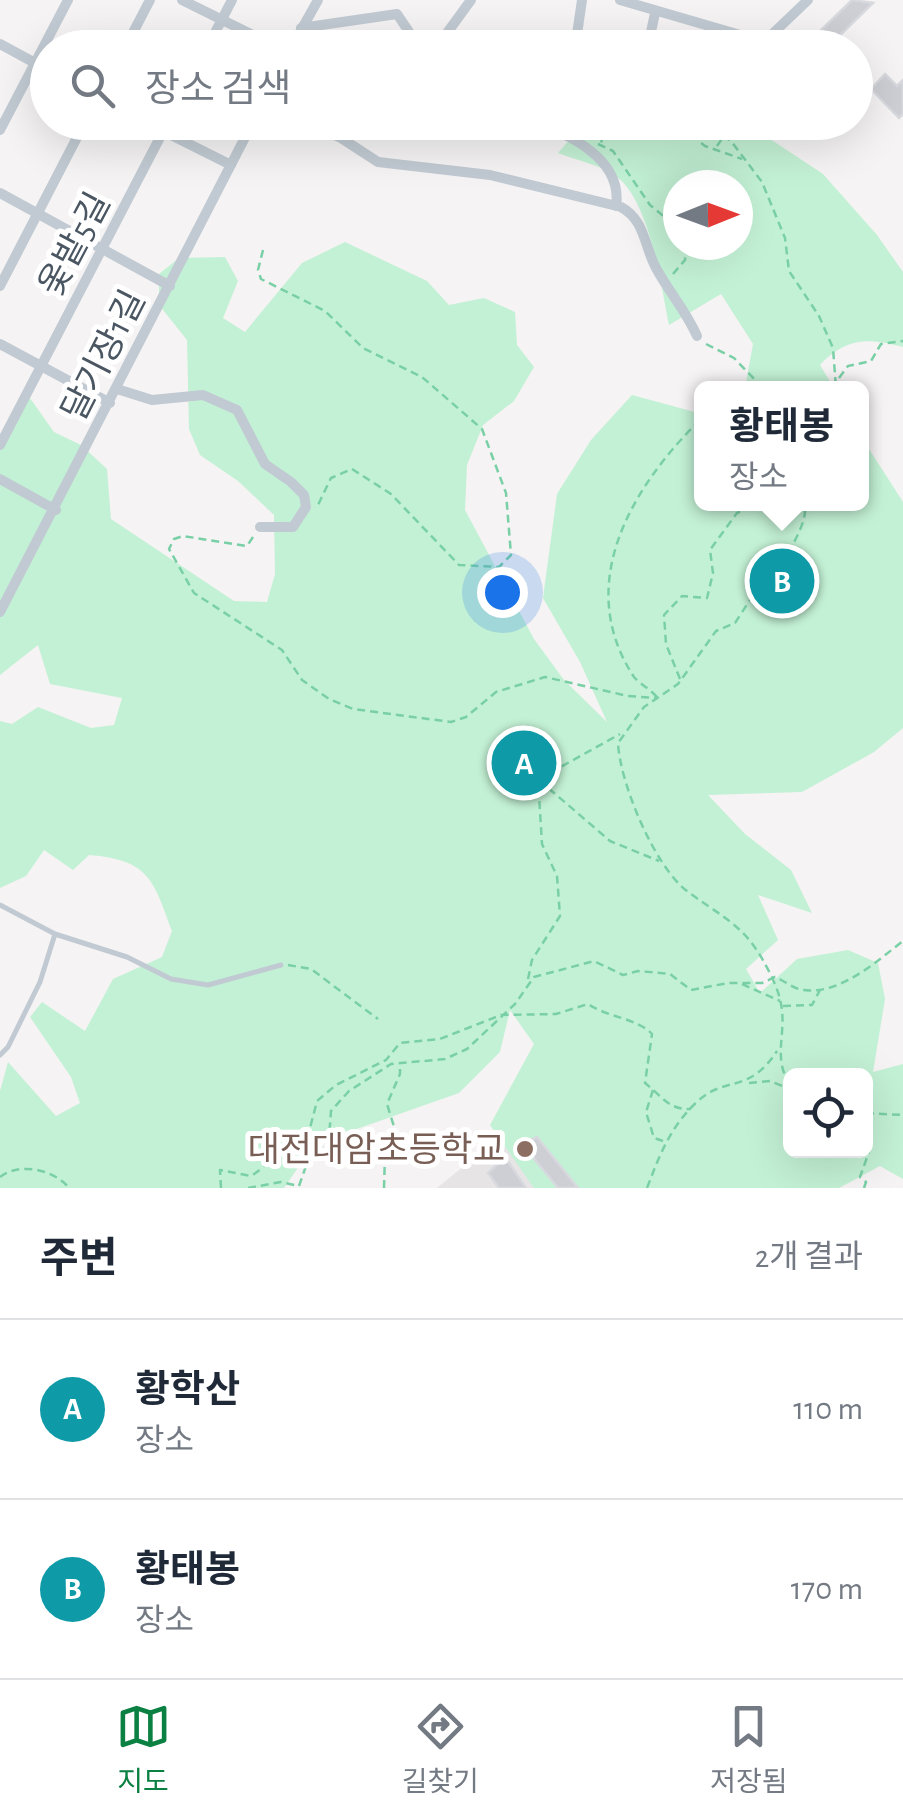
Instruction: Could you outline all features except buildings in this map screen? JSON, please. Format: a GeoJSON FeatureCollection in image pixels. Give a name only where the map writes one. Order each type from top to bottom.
{"type":"FeatureCollection","features":[{"type":"Feature","properties":{"kind":"street"},"geometry":{"type":"LineString","coordinates":[[52,30],[68,0]]}},
{"type":"Feature","properties":{"kind":"street"},"geometry":{"type":"LineString","coordinates":[[134,30],[150,0]]}},
{"type":"Feature","properties":{"kind":"street"},"geometry":{"type":"LineString","coordinates":[[182,0],[238,30]]}},
{"type":"Feature","properties":{"kind":"street"},"geometry":{"type":"LineString","coordinates":[[216,30],[232,0]]}},
{"type":"Feature","properties":{"kind":"street"},"geometry":{"type":"LineString","coordinates":[[300,28],[318,0]]}},
{"type":"Feature","properties":{"kind":"street"},"geometry":{"type":"LineString","coordinates":[[449,30],[471,0]]}},
{"type":"Feature","properties":{"kind":"street"},"geometry":{"type":"LineString","coordinates":[[577,30],[582,0]]}},
{"type":"Feature","properties":{"kind":"street"},"geometry":{"type":"LineString","coordinates":[[620,0],[720,30]]}},
{"type":"Feature","properties":{"kind":"street"},"geometry":{"type":"LineString","coordinates":[[777,30],[808,0]]}},
{"type":"Feature","properties":{"kind":"street"},"geometry":{"type":"LineString","coordinates":[[651,30],[654,12]]}},
{"type":"Feature","properties":{"kind":"street"},"geometry":{"type":"LineString","coordinates":[[300,28],[397,14],[408,30]]}},
{"type":"Feature","properties":{"kind":"street"},"geometry":{"type":"LineString","coordinates":[[0,44],[30,60]]}},
{"type":"Feature","properties":{"kind":"street"},"geometry":{"type":"LineString","coordinates":[[1,126],[30,72]]}},
{"type":"Feature","properties":{"kind":"street"},"geometry":{"type":"LineString","coordinates":[[0,286],[77,140]]}},
{"type":"Feature","properties":{"kind":"street","name":"옻밭5길"},"geometry":{"type":"LineString","coordinates":[[0,445],[159,140]]}},
{"type":"Feature","properties":{"kind":"street"},"geometry":{"type":"LineString","coordinates":[[188,140],[231,165]]}},
{"type":"Feature","properties":{"kind":"street","name":"달기장1길"},"geometry":{"type":"LineString","coordinates":[[0,612],[56,510],[243,140]]}},
{"type":"Feature","properties":{"kind":"street"},"geometry":{"type":"LineString","coordinates":[[344,140],[378,162],[490,175],[630,212],[698,336]]}},
{"type":"Feature","properties":{"kind":"street"},"geometry":{"type":"LineString","coordinates":[[563,140],[606,162],[616,184],[616,206]]}},
{"type":"Feature","properties":{"kind":"street"},"geometry":{"type":"LineString","coordinates":[[0,193],[170,286]]}},
{"type":"Feature","properties":{"kind":"street"},"geometry":{"type":"LineString","coordinates":[[0,344],[110,403]]}},
{"type":"Feature","properties":{"kind":"street"},"geometry":{"type":"LineString","coordinates":[[117,389],[152,400],[204,396],[238,410],[265,464],[304,495],[306,507],[293,527],[260,527]]}},
{"type":"Feature","properties":{"kind":"street"},"geometry":{"type":"LineString","coordinates":[[0,479],[56,510]]}},
{"type":"Feature","properties":{"kind":"lane"},"geometry":{"type":"LineString","coordinates":[[0,905],[55,934],[192,984],[208,984],[281,965]]}},
{"type":"Feature","properties":{"kind":"lane"},"geometry":{"type":"LineString","coordinates":[[0,1055],[8,1047],[40,982],[55,934]]}},
{"type":"Feature","properties":{"kind":"path"},"geometry":{"type":"LineString","coordinates":[[601,140],[602,145]]}},
{"type":"Feature","properties":{"kind":"path"},"geometry":{"type":"LineString","coordinates":[[703,140],[701,143],[743,160]]}},
{"type":"Feature","properties":{"kind":"path"},"geometry":{"type":"LineString","coordinates":[[716,148],[721,140]]}},
{"type":"Feature","properties":{"kind":"path"},"geometry":{"type":"LineString","coordinates":[[726,140],[768,195],[784,238],[789,271],[819,316],[833,348],[838,379]]}},
{"type":"Feature","properties":{"kind":"path"},"geometry":{"type":"LineString","coordinates":[[596,144],[614,151],[650,205],[663,216]]}},
{"type":"Feature","properties":{"kind":"path"},"geometry":{"type":"LineString","coordinates":[[263,250],[258,270],[261,279],[324,311],[363,348],[422,378],[482,429],[506,492],[511,554],[499,567],[459,565],[391,494],[352,470],[331,478],[321,504],[306,507]]}},
{"type":"Feature","properties":{"kind":"path"},"geometry":{"type":"LineString","coordinates":[[666,281],[685,260]]}},
{"type":"Feature","properties":{"kind":"path"},"geometry":{"type":"LineString","coordinates":[[698,336],[734,358],[756,381]]}},
{"type":"Feature","properties":{"kind":"path"},"geometry":{"type":"LineString","coordinates":[[838,379],[848,366],[870,361],[881,344],[903,340]]}},
{"type":"Feature","properties":{"kind":"path"},"geometry":{"type":"LineString","coordinates":[[658,698],[636,679],[621,647],[609,588],[613,551],[651,472],[694,426]]}},
{"type":"Feature","properties":{"kind":"path"},"geometry":{"type":"LineString","coordinates":[[680,680],[666,644],[664,615],[682,596],[707,598],[712,573],[710,550],[743,511]]}},
{"type":"Feature","properties":{"kind":"path"},"geometry":{"type":"LineString","coordinates":[[538,779],[600,749],[680,680],[716,631],[734,623],[772,574],[775,563],[786,562],[790,541],[803,527],[804,511]]}},
{"type":"Feature","properties":{"kind":"path"},"geometry":{"type":"LineString","coordinates":[[260,527],[247,546],[183,536],[174,539],[170,548],[194,593],[282,650],[302,680],[336,703],[429,722],[451,722],[466,716],[496,692],[545,677],[628,696],[658,698]]}},
{"type":"Feature","properties":{"kind":"path"},"geometry":{"type":"LineString","coordinates":[[622,733],[618,755],[624,790],[647,827],[660,862]]}},
{"type":"Feature","properties":{"kind":"path"},"geometry":{"type":"LineString","coordinates":[[538,779],[610,841],[660,862],[689,892],[739,927],[781,1004],[778,1050],[784,1068]]}},
{"type":"Feature","properties":{"kind":"path"},"geometry":{"type":"LineString","coordinates":[[248,1188],[280,1182],[299,1187],[306,1166],[329,1138],[334,1106],[349,1091],[400,1062],[460,1053],[520,997],[532,960],[560,916],[557,876],[542,844],[538,779]]}},
{"type":"Feature","properties":{"kind":"path"},"geometry":{"type":"LineString","coordinates":[[528,980],[594,961],[623,974],[657,970],[670,974],[691,990],[758,984],[770,978],[796,989],[820,990],[873,966],[903,941]]}},
{"type":"Feature","properties":{"kind":"path"},"geometry":{"type":"LineString","coordinates":[[281,965],[310,969],[378,1018]]}},
{"type":"Feature","properties":{"kind":"path"},"geometry":{"type":"LineString","coordinates":[[739,983],[781,1004],[812,1005],[820,990]]}},
{"type":"Feature","properties":{"kind":"path"},"geometry":{"type":"LineString","coordinates":[[221,1188],[220,1170],[250,1176],[271,1154],[286,1152],[302,1159],[310,1141],[317,1101],[336,1085],[386,1060],[400,1043],[440,1039],[502,1015],[556,1014],[588,1004],[618,1021],[640,1023],[652,1034],[645,1083],[661,1101],[676,1109],[691,1110]]}},
{"type":"Feature","properties":{"kind":"path"},"geometry":{"type":"LineString","coordinates":[[742,1085],[758,1074],[778,1050]]}},
{"type":"Feature","properties":{"kind":"path"},"geometry":{"type":"LineString","coordinates":[[384,1188],[385,1154],[394,1130],[387,1104],[400,1074],[400,1062]]}},
{"type":"Feature","properties":{"kind":"path"},"geometry":{"type":"LineString","coordinates":[[647,1188],[665,1141],[691,1110],[714,1091],[770,1081],[783,1085]]}},
{"type":"Feature","properties":{"kind":"path"},"geometry":{"type":"LineString","coordinates":[[652,1089],[646,1120],[654,1138],[665,1141]]}},
{"type":"Feature","properties":{"kind":"path"},"geometry":{"type":"LineString","coordinates":[[873,1113],[903,1115]]}},
{"type":"Feature","properties":{"kind":"path"},"geometry":{"type":"LineString","coordinates":[[864,1188],[866,1182],[860,1177],[867,1158]]}},
{"type":"Feature","properties":{"kind":"path"},"geometry":{"type":"LineString","coordinates":[[0,1177],[24,1168],[58,1178],[69,1188]]}},
{"type":"Feature","properties":{"kind":"shaded area","name":"대전대암초등학교"},"geometry":{"type":"Polygon","coordinates":[[[534,1109],[597,1188],[437,1188],[534,1109]]]}},
{"type":"Feature","properties":{"kind":"green space"},"geometry":{"type":"Polygon","coordinates":[[[569,140],[772,140],[823,174],[877,235],[903,272],[903,347],[868,341],[839,349],[820,365],[830,381],[746,381],[753,344],[721,294],[669,325],[646,225],[638,205],[617,177],[558,153],[569,140]]]}},
{"type":"Feature","properties":{"kind":"green space"},"geometry":{"type":"Polygon","coordinates":[[[345,242],[427,281],[449,305],[484,298],[515,312],[517,345],[534,367],[514,401],[483,425],[467,465],[465,510],[534,639],[564,680],[607,722],[580,662],[543,598],[557,494],[591,440],[632,395],[694,412],[694,511],[869,511],[869,449],[903,502],[903,728],[874,752],[802,792],[708,795],[745,834],[791,870],[812,913],[758,895],[778,940],[746,969],[760,993],[797,959],[848,950],[878,963],[885,999],[873,1072],[903,1064],[903,1179],[880,1166],[839,1188],[534,1188],[490,1125],[534,1044],[510,1010],[500,1052],[459,1093],[314,1144],[284,1188],[0,1188],[0,1091],[8,1062],[56,1116],[80,1103],[71,1077],[30,1017],[42,1002],[85,1031],[113,979],[162,957],[172,931],[146,875],[125,862],[109,858],[89,855],[73,870],[44,850],[26,876],[0,888],[0,721],[12,724],[38,707],[91,728],[114,725],[122,698],[50,684],[38,645],[0,675],[0,443],[27,394],[54,432],[81,445],[107,469],[111,519],[234,601],[267,602],[275,574],[274,515],[238,481],[200,455],[189,429],[187,340],[159,305],[159,274],[179,258],[225,257],[238,281],[223,318],[245,332],[302,263],[345,242]]]}},
{"type":"Feature","properties":{"kind":"place","name":"황태봉"},"geometry":{"type":"Point","coordinates":[782,581]}},
{"type":"Feature","properties":{"kind":"place","name":"황학산"},"geometry":{"type":"Point","coordinates":[524,763]}},
{"type":"Feature","properties":{"kind":"place","name":"대전대암초등학교"},"geometry":{"type":"Point","coordinates":[525,1149]}}]}
